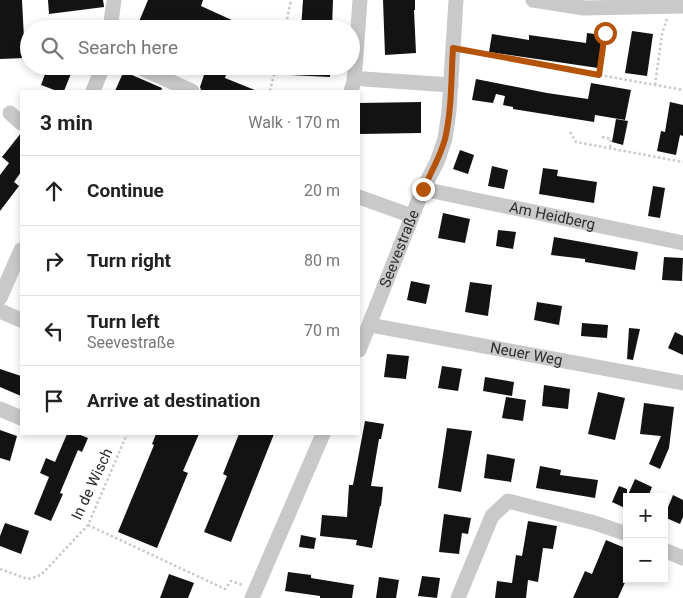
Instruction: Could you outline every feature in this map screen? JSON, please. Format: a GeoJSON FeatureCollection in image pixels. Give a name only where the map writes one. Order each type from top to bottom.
{"type":"FeatureCollection","features":[{"type":"Feature","properties":{"kind":"street"},"geometry":{"type":"LineString","coordinates":[[111,20],[114,0]]}},
{"type":"Feature","properties":{"kind":"street"},"geometry":{"type":"LineString","coordinates":[[359,20],[360,0]]}},
{"type":"Feature","properties":{"kind":"street","name":"Seevestraße"},"geometry":{"type":"LineString","coordinates":[[360,348],[423,189],[437,162],[445,139],[451,85],[456,0]]}},
{"type":"Feature","properties":{"kind":"street"},"geometry":{"type":"LineString","coordinates":[[533,0],[584,8],[677,6]]}},
{"type":"Feature","properties":{"kind":"street"},"geometry":{"type":"LineString","coordinates":[[93,90],[99,75]]}},
{"type":"Feature","properties":{"kind":"street"},"geometry":{"type":"LineString","coordinates":[[156,75],[190,90]]}},
{"type":"Feature","properties":{"kind":"street"},"geometry":{"type":"LineString","coordinates":[[351,90],[355,75]]}},
{"type":"Feature","properties":{"kind":"street"},"geometry":{"type":"LineString","coordinates":[[364,79],[451,85]]}},
{"type":"Feature","properties":{"kind":"street","name":"Am Heidberg"},"geometry":{"type":"LineString","coordinates":[[423,189],[683,243]]}},
{"type":"Feature","properties":{"kind":"street"},"geometry":{"type":"LineString","coordinates":[[360,198],[412,216]]}},
{"type":"Feature","properties":{"kind":"street"},"geometry":{"type":"LineString","coordinates":[[0,298],[20,253]]}},
{"type":"Feature","properties":{"kind":"street"},"geometry":{"type":"LineString","coordinates":[[0,311],[20,320]]}},
{"type":"Feature","properties":{"kind":"street","name":"Neuer Weg"},"geometry":{"type":"LineString","coordinates":[[370,324],[683,383]]}},
{"type":"Feature","properties":{"kind":"street"},"geometry":{"type":"LineString","coordinates":[[0,408],[20,418]]}},
{"type":"Feature","properties":{"kind":"street"},"geometry":{"type":"LineString","coordinates":[[254,594],[323,435]]}},
{"type":"Feature","properties":{"kind":"street"},"geometry":{"type":"LineString","coordinates":[[458,598],[492,516],[508,501],[595,523],[623,533]]}},
{"type":"Feature","properties":{"kind":"street"},"geometry":{"type":"LineString","coordinates":[[668,552],[683,558]]}},
{"type":"Feature","properties":{"kind":"path"},"geometry":{"type":"LineString","coordinates":[[287,20],[291,0]]}},
{"type":"Feature","properties":{"kind":"path"},"geometry":{"type":"LineString","coordinates":[[655,85],[662,34],[677,6]]}},
{"type":"Feature","properties":{"kind":"path"},"geometry":{"type":"LineString","coordinates":[[594,32],[605,33],[599,75]]}},
{"type":"Feature","properties":{"kind":"path"},"geometry":{"type":"LineString","coordinates":[[453,48],[683,90]]}},
{"type":"Feature","properties":{"kind":"path"},"geometry":{"type":"LineString","coordinates":[[270,90],[274,75]]}},
{"type":"Feature","properties":{"kind":"path"},"geometry":{"type":"LineString","coordinates":[[570,132],[576,142],[683,161]]}},
{"type":"Feature","properties":{"kind":"path"},"geometry":{"type":"LineString","coordinates":[[602,137],[611,139],[610,148]]}},
{"type":"Feature","properties":{"kind":"path","name":"In de Wisch"},"geometry":{"type":"LineString","coordinates":[[0,568],[28,579],[41,575],[88,524],[127,435]]}},
{"type":"Feature","properties":{"kind":"path"},"geometry":{"type":"LineString","coordinates":[[88,524],[225,589],[230,581],[254,594]]}},
{"type":"Feature","properties":{"kind":"building"},"geometry":{"type":"Polygon","coordinates":[[[0,0],[22,0],[23,20],[20,20],[20,58],[0,59],[0,0]]]}},
{"type":"Feature","properties":{"kind":"building"},"geometry":{"type":"Polygon","coordinates":[[[48,0],[103,0],[104,7],[49,14],[48,0]]]}},
{"type":"Feature","properties":{"kind":"building"},"geometry":{"type":"Polygon","coordinates":[[[148,0],[203,0],[201,6],[232,20],[140,20],[148,0]]]}},
{"type":"Feature","properties":{"kind":"building"},"geometry":{"type":"Polygon","coordinates":[[[303,0],[333,0],[332,20],[302,20],[303,0]]]}},
{"type":"Feature","properties":{"kind":"building"},"geometry":{"type":"Polygon","coordinates":[[[383,0],[415,0],[416,53],[385,55],[383,0]]]}},
{"type":"Feature","properties":{"kind":"building"},"geometry":{"type":"Polygon","coordinates":[[[632,31],[653,34],[647,76],[625,73],[632,31]]]}},
{"type":"Feature","properties":{"kind":"building"},"geometry":{"type":"Polygon","coordinates":[[[587,33],[602,35],[598,68],[489,52],[492,34],[529,40],[529,35],[586,43],[587,33]]]}},
{"type":"Feature","properties":{"kind":"building"},"geometry":{"type":"Polygon","coordinates":[[[45,75],[70,75],[64,90],[54,90],[41,85],[45,75]]]}},
{"type":"Feature","properties":{"kind":"building"},"geometry":{"type":"Polygon","coordinates":[[[122,75],[132,75],[162,88],[161,90],[115,90],[122,75]]]}},
{"type":"Feature","properties":{"kind":"building"},"geometry":{"type":"Polygon","coordinates":[[[204,75],[226,75],[225,78],[255,90],[201,90],[200,87],[204,75]]]}},
{"type":"Feature","properties":{"kind":"building"},"geometry":{"type":"Polygon","coordinates":[[[290,75],[330,75],[330,77],[290,75]]]}},
{"type":"Feature","properties":{"kind":"building"},"geometry":{"type":"Polygon","coordinates":[[[476,79],[588,99],[591,83],[631,90],[625,120],[595,115],[594,122],[513,109],[513,107],[503,105],[505,96],[496,94],[493,103],[472,100],[476,79]]]}},
{"type":"Feature","properties":{"kind":"building"},"geometry":{"type":"Polygon","coordinates":[[[421,102],[421,133],[360,134],[360,103],[421,102]]]}},
{"type":"Feature","properties":{"kind":"building"},"geometry":{"type":"Polygon","coordinates":[[[670,102],[683,105],[683,136],[680,135],[676,155],[657,151],[661,131],[665,132],[670,102]]]}},
{"type":"Feature","properties":{"kind":"building"},"geometry":{"type":"Polygon","coordinates":[[[616,119],[628,121],[623,145],[612,142],[616,119]]]}},
{"type":"Feature","properties":{"kind":"building"},"geometry":{"type":"Polygon","coordinates":[[[20,134],[20,173],[14,182],[19,186],[0,211],[0,175],[9,163],[2,157],[20,134]]]}},
{"type":"Feature","properties":{"kind":"building"},"geometry":{"type":"Polygon","coordinates":[[[460,150],[474,155],[468,174],[453,169],[460,150]]]}},
{"type":"Feature","properties":{"kind":"building"},"geometry":{"type":"Polygon","coordinates":[[[492,166],[508,170],[504,189],[488,186],[492,166]]]}},
{"type":"Feature","properties":{"kind":"building"},"geometry":{"type":"Polygon","coordinates":[[[543,168],[558,170],[557,176],[597,182],[594,203],[539,194],[543,168]]]}},
{"type":"Feature","properties":{"kind":"building"},"geometry":{"type":"Polygon","coordinates":[[[653,186],[665,188],[660,218],[648,216],[653,186]]]}},
{"type":"Feature","properties":{"kind":"building"},"geometry":{"type":"Polygon","coordinates":[[[443,213],[470,219],[465,243],[438,238],[443,213]]]}},
{"type":"Feature","properties":{"kind":"building"},"geometry":{"type":"Polygon","coordinates":[[[498,230],[516,232],[513,249],[496,246],[498,230]]]}},
{"type":"Feature","properties":{"kind":"building"},"geometry":{"type":"Polygon","coordinates":[[[554,237],[638,252],[635,270],[585,262],[585,259],[551,255],[554,237]]]}},
{"type":"Feature","properties":{"kind":"building"},"geometry":{"type":"Polygon","coordinates":[[[664,257],[683,258],[682,281],[662,280],[664,257]]]}},
{"type":"Feature","properties":{"kind":"building"},"geometry":{"type":"Polygon","coordinates":[[[411,281],[430,285],[426,304],[407,300],[411,281]]]}},
{"type":"Feature","properties":{"kind":"building"},"geometry":{"type":"Polygon","coordinates":[[[470,282],[492,285],[488,316],[465,312],[470,282]]]}},
{"type":"Feature","properties":{"kind":"building"},"geometry":{"type":"Polygon","coordinates":[[[537,302],[562,306],[559,325],[534,320],[537,302]]]}},
{"type":"Feature","properties":{"kind":"building"},"geometry":{"type":"Polygon","coordinates":[[[582,323],[608,325],[607,338],[581,336],[582,323]]]}},
{"type":"Feature","properties":{"kind":"building"},"geometry":{"type":"Polygon","coordinates":[[[629,328],[640,329],[633,360],[627,359],[629,328]]]}},
{"type":"Feature","properties":{"kind":"building"},"geometry":{"type":"Polygon","coordinates":[[[675,332],[683,336],[683,355],[668,348],[675,332]]]}},
{"type":"Feature","properties":{"kind":"building"},"geometry":{"type":"Polygon","coordinates":[[[387,354],[409,356],[406,379],[384,377],[387,354]]]}},
{"type":"Feature","properties":{"kind":"building"},"geometry":{"type":"Polygon","coordinates":[[[442,366],[462,369],[458,391],[438,388],[442,366]]]}},
{"type":"Feature","properties":{"kind":"building"},"geometry":{"type":"Polygon","coordinates":[[[0,369],[20,376],[20,396],[0,387],[0,369]]]}},
{"type":"Feature","properties":{"kind":"building"},"geometry":{"type":"Polygon","coordinates":[[[485,377],[514,382],[512,396],[483,391],[485,377]]]}},
{"type":"Feature","properties":{"kind":"building"},"geometry":{"type":"Polygon","coordinates":[[[544,385],[570,389],[568,409],[542,406],[544,385]]]}},
{"type":"Feature","properties":{"kind":"building"},"geometry":{"type":"Polygon","coordinates":[[[598,392],[625,398],[615,440],[588,434],[598,392]]]}},
{"type":"Feature","properties":{"kind":"building"},"geometry":{"type":"Polygon","coordinates":[[[506,397],[526,400],[523,421],[502,418],[506,397]]]}},
{"type":"Feature","properties":{"kind":"building"},"geometry":{"type":"Polygon","coordinates":[[[644,403],[674,407],[669,448],[660,469],[649,464],[661,436],[640,434],[644,403]]]}},
{"type":"Feature","properties":{"kind":"building"},"geometry":{"type":"Polygon","coordinates":[[[365,421],[384,424],[381,439],[379,439],[371,486],[383,487],[372,548],[356,545],[357,540],[320,536],[322,515],[347,517],[349,485],[353,485],[365,421]]]}},
{"type":"Feature","properties":{"kind":"building"},"geometry":{"type":"Polygon","coordinates":[[[447,428],[472,431],[461,492],[438,488],[447,428]]]}},
{"type":"Feature","properties":{"kind":"building"},"geometry":{"type":"Polygon","coordinates":[[[0,430],[17,436],[10,461],[0,458],[0,430]]]}},
{"type":"Feature","properties":{"kind":"building"},"geometry":{"type":"Polygon","coordinates":[[[67,435],[80,435],[88,438],[82,452],[78,450],[60,493],[63,494],[51,521],[34,514],[49,477],[40,473],[46,458],[55,462],[67,435]]]}},
{"type":"Feature","properties":{"kind":"building"},"geometry":{"type":"Polygon","coordinates":[[[156,435],[199,435],[183,471],[188,473],[157,548],[118,532],[154,445],[152,444],[156,435]]]}},
{"type":"Feature","properties":{"kind":"building"},"geometry":{"type":"Polygon","coordinates":[[[239,435],[274,435],[231,542],[204,532],[227,476],[223,474],[239,435]]]}},
{"type":"Feature","properties":{"kind":"building"},"geometry":{"type":"Polygon","coordinates":[[[487,454],[515,459],[511,482],[484,478],[487,454]]]}},
{"type":"Feature","properties":{"kind":"building"},"geometry":{"type":"Polygon","coordinates":[[[540,466],[561,470],[560,475],[598,480],[595,498],[536,488],[540,466]]]}},
{"type":"Feature","properties":{"kind":"building"},"geometry":{"type":"Polygon","coordinates":[[[635,479],[652,487],[650,493],[629,493],[635,479]]]}},
{"type":"Feature","properties":{"kind":"building"},"geometry":{"type":"Polygon","coordinates":[[[619,486],[627,489],[627,493],[623,493],[623,507],[612,502],[619,486]]]}},
{"type":"Feature","properties":{"kind":"building"},"geometry":{"type":"Polygon","coordinates":[[[673,495],[683,500],[683,517],[680,524],[668,519],[668,507],[673,495]]]}},
{"type":"Feature","properties":{"kind":"building"},"geometry":{"type":"Polygon","coordinates":[[[444,514],[471,518],[468,534],[462,533],[459,554],[439,552],[444,514]]]}},
{"type":"Feature","properties":{"kind":"building"},"geometry":{"type":"Polygon","coordinates":[[[528,521],[557,526],[553,549],[543,548],[538,582],[528,580],[526,598],[495,598],[497,581],[512,583],[516,555],[522,556],[528,521]]]}},
{"type":"Feature","properties":{"kind":"building"},"geometry":{"type":"Polygon","coordinates":[[[5,523],[29,531],[21,554],[0,546],[0,536],[5,523]]]}},
{"type":"Feature","properties":{"kind":"building"},"geometry":{"type":"Polygon","coordinates":[[[301,535],[316,538],[314,549],[299,547],[301,535]]]}},
{"type":"Feature","properties":{"kind":"building"},"geometry":{"type":"Polygon","coordinates":[[[606,540],[623,547],[623,583],[625,583],[618,598],[573,598],[585,571],[592,574],[606,540]]]}},
{"type":"Feature","properties":{"kind":"building"},"geometry":{"type":"Polygon","coordinates":[[[288,572],[311,575],[311,578],[354,585],[352,598],[320,598],[320,596],[285,591],[288,572]]]}},
{"type":"Feature","properties":{"kind":"building"},"geometry":{"type":"Polygon","coordinates":[[[169,574],[194,583],[188,598],[160,598],[169,574]]]}},
{"type":"Feature","properties":{"kind":"building"},"geometry":{"type":"Polygon","coordinates":[[[422,576],[440,578],[437,598],[418,596],[422,576]]]}},
{"type":"Feature","properties":{"kind":"building"},"geometry":{"type":"Polygon","coordinates":[[[379,577],[399,580],[396,598],[376,598],[379,577]]]}},
{"type":"Feature","properties":{"kind":"route"},"geometry":{"type":"LineString","coordinates":[[423,189],[437,162],[445,139],[449,111],[453,48],[599,75],[605,33]]}}]}
